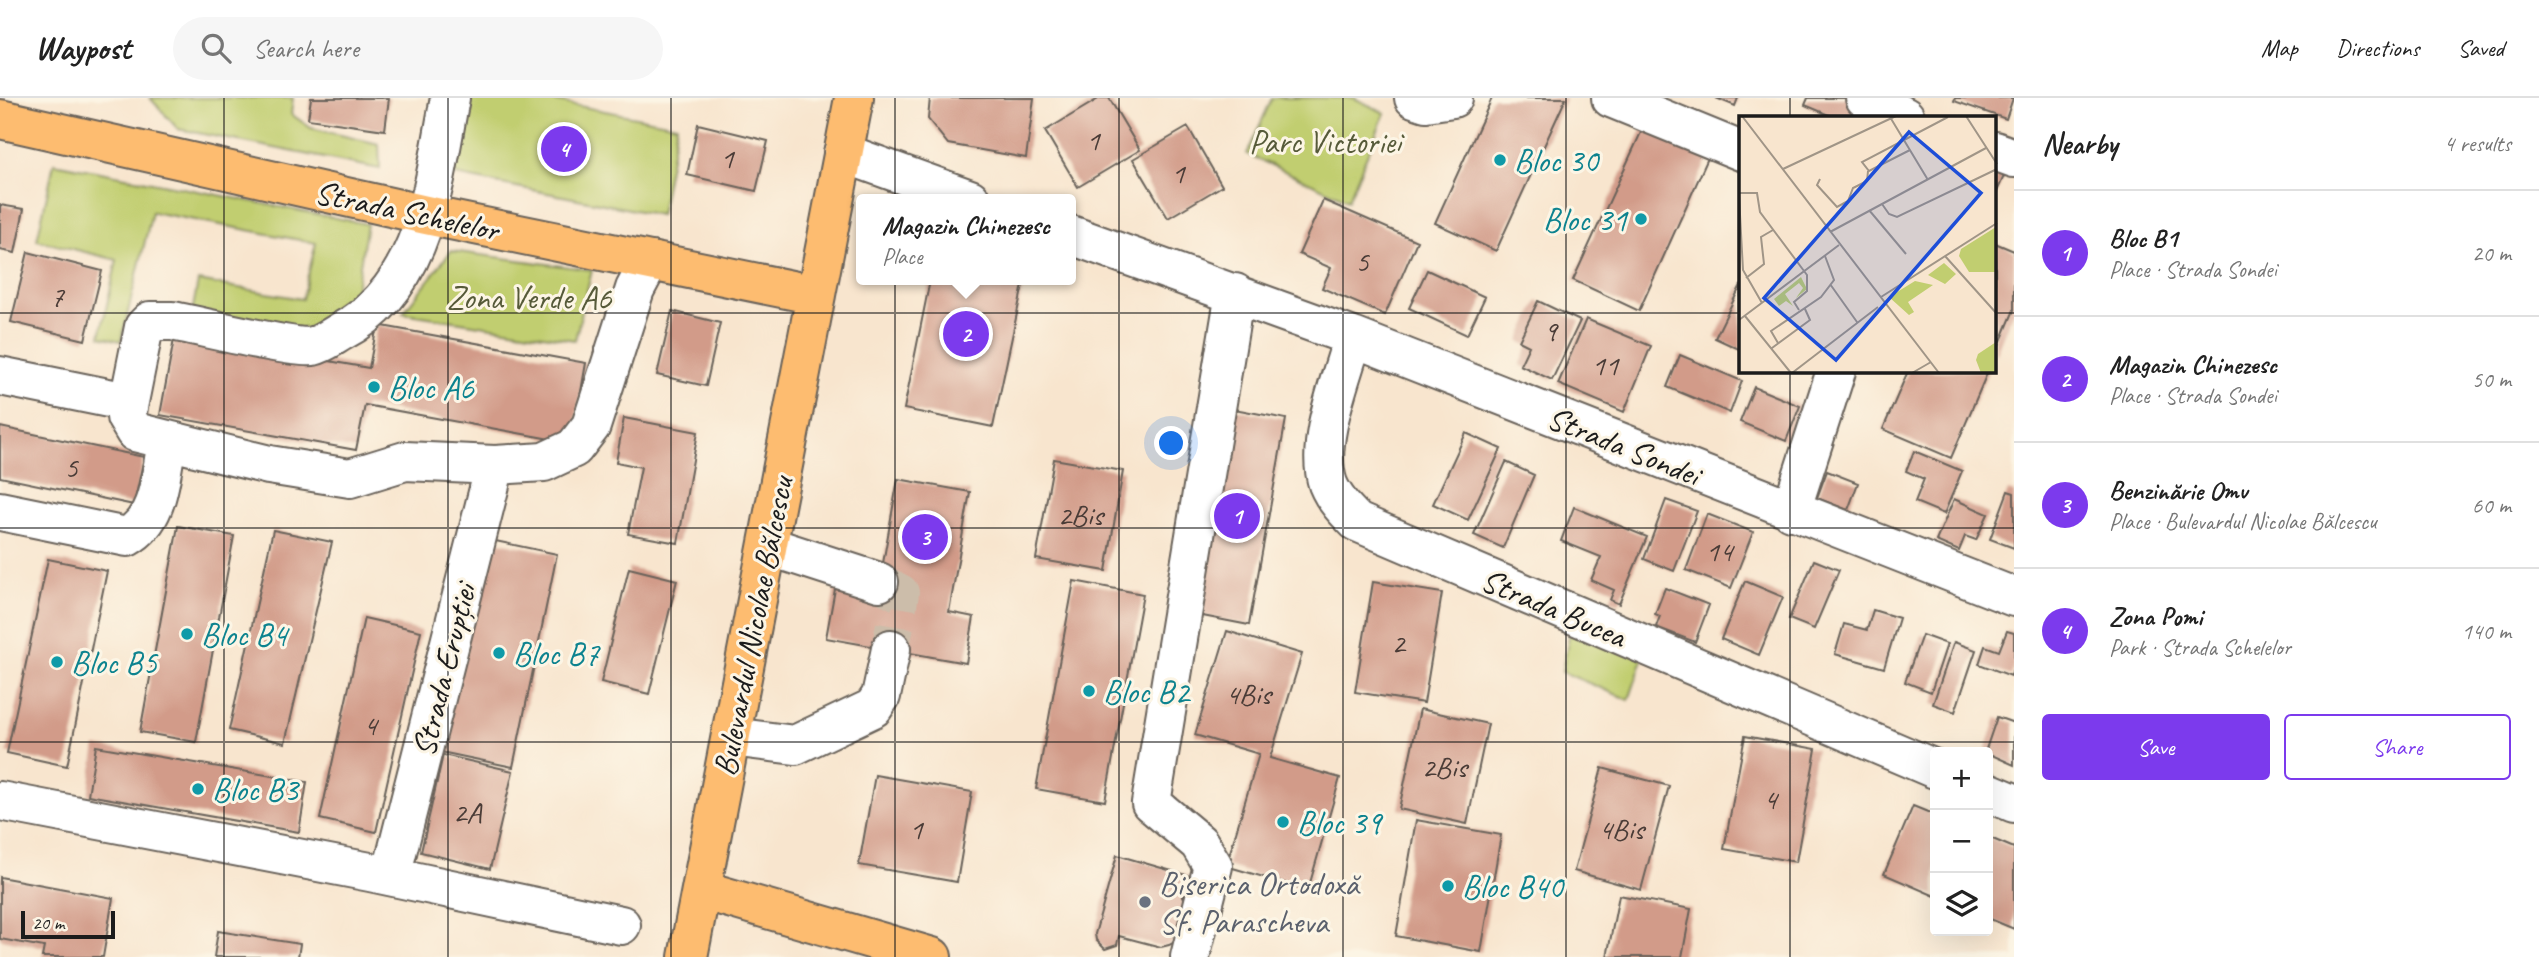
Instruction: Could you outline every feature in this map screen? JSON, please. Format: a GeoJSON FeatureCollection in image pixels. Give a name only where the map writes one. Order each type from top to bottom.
{"type":"FeatureCollection","features":[{"type":"Feature","properties":{"kind":"main road","name":"Bulevardul Nicolae Bălcescu"},"geometry":{"type":"LineString","coordinates":[[688,957],[854,98]]}},
{"type":"Feature","properties":{"kind":"main road","name":"Strada Schelelor"},"geometry":{"type":"LineString","coordinates":[[0,119],[426,215],[816,295]]}},
{"type":"Feature","properties":{"kind":"main road"},"geometry":{"type":"LineString","coordinates":[[702,890],[932,957]]}},
{"type":"Feature","properties":{"kind":"street"},"geometry":{"type":"LineString","coordinates":[[450,98],[426,215],[415,249],[394,286],[355,325],[312,347],[172,321],[150,321],[144,327],[128,402],[126,417],[135,432],[167,442],[350,478],[405,461],[495,465],[544,462],[574,448],[590,426],[635,289],[650,261]]}},
{"type":"Feature","properties":{"kind":"street"},"geometry":{"type":"LineString","coordinates":[[1413,98],[1426,102],[1453,98]]}},
{"type":"Feature","properties":{"kind":"street"},"geometry":{"type":"LineString","coordinates":[[1611,98],[1739,150]]}},
{"type":"Feature","properties":{"kind":"street"},"geometry":{"type":"LineString","coordinates":[[1865,98],[1903,116]]}},
{"type":"Feature","properties":{"kind":"street"},"geometry":{"type":"LineString","coordinates":[[1920,116],[1926,98]]}},
{"type":"Feature","properties":{"kind":"street"},"geometry":{"type":"LineString","coordinates":[[1996,151],[2014,158]]}},
{"type":"Feature","properties":{"kind":"street"},"geometry":{"type":"LineString","coordinates":[[843,153],[956,194]]}},
{"type":"Feature","properties":{"kind":"street","name":"Strada Sondei"},"geometry":{"type":"LineString","coordinates":[[1076,237],[1353,337],[2014,597]]}},
{"type":"Feature","properties":{"kind":"street"},"geometry":{"type":"LineString","coordinates":[[1190,957],[1213,866],[1199,843],[1152,803],[1235,293]]}},
{"type":"Feature","properties":{"kind":"street","name":"Strada Bucea"},"geometry":{"type":"LineString","coordinates":[[1353,337],[1323,446],[1328,483],[1340,505],[1357,522],[1930,767]]}},
{"type":"Feature","properties":{"kind":"street"},"geometry":{"type":"LineString","coordinates":[[1791,511],[1835,373]]}},
{"type":"Feature","properties":{"kind":"street"},"geometry":{"type":"LineString","coordinates":[[0,376],[128,402]]}},
{"type":"Feature","properties":{"kind":"street"},"geometry":{"type":"LineString","coordinates":[[0,511],[113,537],[127,537],[148,521],[167,442]]}},
{"type":"Feature","properties":{"kind":"street","name":"Strada Erupției"},"geometry":{"type":"LineString","coordinates":[[391,876],[495,465]]}},
{"type":"Feature","properties":{"kind":"street"},"geometry":{"type":"LineString","coordinates":[[768,546],[879,582]]}},
{"type":"Feature","properties":{"kind":"street"},"geometry":{"type":"LineString","coordinates":[[730,737],[795,745],[873,708],[881,696],[891,649]]}},
{"type":"Feature","properties":{"kind":"street"},"geometry":{"type":"LineString","coordinates":[[1993,794],[2014,803]]}},
{"type":"Feature","properties":{"kind":"street"},"geometry":{"type":"LineString","coordinates":[[0,801],[391,876],[621,925]]}},
{"type":"Feature","properties":{"kind":"green space"},"geometry":{"type":"Polygon","coordinates":[[[150,98],[293,98],[291,114],[311,128],[379,144],[380,169],[178,129],[150,98]]]}},
{"type":"Feature","properties":{"kind":"green space"},"geometry":{"type":"Polygon","coordinates":[[[465,98],[538,98],[677,125],[660,215],[450,174],[465,98]]]}},
{"type":"Feature","properties":{"kind":"green space","name":"Parc Victoriei"},"geometry":{"type":"Polygon","coordinates":[[[1272,98],[1354,98],[1385,113],[1348,200],[1247,154],[1272,98]]]}},
{"type":"Feature","properties":{"kind":"green space"},"geometry":{"type":"Polygon","coordinates":[[[54,163],[367,224],[352,312],[321,336],[192,313],[198,281],[302,299],[316,243],[152,212],[121,341],[100,336],[117,260],[37,240],[54,163]]]}},
{"type":"Feature","properties":{"kind":"green space","name":"Zona Verde A6"},"geometry":{"type":"Polygon","coordinates":[[[451,251],[592,270],[575,340],[403,313],[451,251]]]}},
{"type":"Feature","properties":{"kind":"green space"},"geometry":{"type":"Polygon","coordinates":[[[1571,627],[1643,659],[1629,700],[1562,672],[1571,627]]]}},
{"type":"Feature","properties":{"kind":"building"},"geometry":{"type":"Polygon","coordinates":[[[311,98],[389,98],[385,130],[308,119],[311,98]]]}},
{"type":"Feature","properties":{"kind":"building"},"geometry":{"type":"Polygon","coordinates":[[[930,98],[1034,98],[1026,158],[948,144],[928,119],[930,98]]]}},
{"type":"Feature","properties":{"kind":"building"},"geometry":{"type":"Polygon","coordinates":[[[1100,98],[1109,98],[1140,150],[1078,187],[1045,131],[1100,98]]]}},
{"type":"Feature","properties":{"kind":"building","name":"Bloc 30"},"geometry":{"type":"Polygon","coordinates":[[[1492,98],[1566,98],[1496,251],[1435,223],[1492,98]]]}},
{"type":"Feature","properties":{"kind":"building"},"geometry":{"type":"Polygon","coordinates":[[[1716,98],[1738,98],[1735,106],[1716,98]]]}},
{"type":"Feature","properties":{"kind":"building"},"geometry":{"type":"Polygon","coordinates":[[[1808,98],[1849,98],[1876,116],[1828,116],[1805,105],[1808,98]]]}},
{"type":"Feature","properties":{"kind":"building"},"geometry":{"type":"Polygon","coordinates":[[[1955,98],[2013,98],[2006,119],[1954,101],[1955,98]]]}},
{"type":"Feature","properties":{"kind":"building"},"geometry":{"type":"Polygon","coordinates":[[[698,124],[768,141],[756,191],[687,175],[698,124]]]}},
{"type":"Feature","properties":{"kind":"building"},"geometry":{"type":"Polygon","coordinates":[[[1188,127],[1222,186],[1168,218],[1133,159],[1188,127]]]}},
{"type":"Feature","properties":{"kind":"building","name":"Bloc 31"},"geometry":{"type":"Polygon","coordinates":[[[1643,128],[1708,158],[1639,311],[1573,280],[1643,128]]]}},
{"type":"Feature","properties":{"kind":"building"},"geometry":{"type":"Polygon","coordinates":[[[1996,162],[2008,167],[1996,194],[1996,162]]]}},
{"type":"Feature","properties":{"kind":"building"},"geometry":{"type":"Polygon","coordinates":[[[1323,200],[1417,241],[1385,315],[1322,288],[1331,268],[1299,254],[1323,200]]]}},
{"type":"Feature","properties":{"kind":"building"},"geometry":{"type":"Polygon","coordinates":[[[0,205],[24,209],[15,253],[0,250],[0,205]]]}},
{"type":"Feature","properties":{"kind":"building"},"geometry":{"type":"Polygon","coordinates":[[[1996,243],[2014,251],[2014,310],[1996,353],[1996,243]]]}},
{"type":"Feature","properties":{"kind":"building"},"geometry":{"type":"Polygon","coordinates":[[[28,252],[102,271],[85,340],[11,322],[28,252]]]}},
{"type":"Feature","properties":{"kind":"building"},"geometry":{"type":"Polygon","coordinates":[[[1427,270],[1485,297],[1467,335],[1409,308],[1427,270]]]}},
{"type":"Feature","properties":{"kind":"building"},"geometry":{"type":"Polygon","coordinates":[[[929,285],[1023,285],[993,427],[904,409],[929,285]]]}},
{"type":"Feature","properties":{"kind":"building"},"geometry":{"type":"Polygon","coordinates":[[[1739,289],[1739,349],[1715,338],[1739,289]]]}},
{"type":"Feature","properties":{"kind":"building"},"geometry":{"type":"Polygon","coordinates":[[[1538,301],[1580,321],[1552,380],[1520,365],[1529,346],[1519,341],[1538,301]]]}},
{"type":"Feature","properties":{"kind":"building"},"geometry":{"type":"Polygon","coordinates":[[[672,311],[720,323],[706,386],[657,375],[672,311]]]}},
{"type":"Feature","properties":{"kind":"building"},"geometry":{"type":"Polygon","coordinates":[[[1586,319],[1651,346],[1624,412],[1558,384],[1586,319]]]}},
{"type":"Feature","properties":{"kind":"building","name":"Bloc A6"},"geometry":{"type":"Polygon","coordinates":[[[377,325],[586,363],[572,443],[365,405],[356,450],[160,415],[175,334],[369,368],[377,325]]]}},
{"type":"Feature","properties":{"kind":"building"},"geometry":{"type":"Polygon","coordinates":[[[1680,355],[1742,381],[1730,413],[1667,387],[1680,355]]]}},
{"type":"Feature","properties":{"kind":"building"},"geometry":{"type":"Polygon","coordinates":[[[1907,373],[1987,373],[1951,458],[1883,429],[1907,373]]]}},
{"type":"Feature","properties":{"kind":"building"},"geometry":{"type":"Polygon","coordinates":[[[1754,387],[1800,406],[1786,441],[1740,422],[1754,387]]]}},
{"type":"Feature","properties":{"kind":"building"},"geometry":{"type":"Polygon","coordinates":[[[1224,407],[1286,419],[1249,625],[1187,613],[1224,407]]]}},
{"type":"Feature","properties":{"kind":"building"},"geometry":{"type":"Polygon","coordinates":[[[624,418],[698,432],[678,543],[628,534],[641,467],[616,462],[624,418]]]}},
{"type":"Feature","properties":{"kind":"building"},"geometry":{"type":"Polygon","coordinates":[[[0,427],[144,457],[134,505],[0,477],[0,427]]]}},
{"type":"Feature","properties":{"kind":"building"},"geometry":{"type":"Polygon","coordinates":[[[1466,433],[1501,449],[1468,520],[1433,504],[1466,433]]]}},
{"type":"Feature","properties":{"kind":"building"},"geometry":{"type":"Polygon","coordinates":[[[1914,451],[1962,471],[1944,514],[1915,502],[1924,479],[1906,471],[1914,451]]]}},
{"type":"Feature","properties":{"kind":"building"},"geometry":{"type":"Polygon","coordinates":[[[1054,459],[1123,471],[1106,571],[1036,559],[1054,459]]]}},
{"type":"Feature","properties":{"kind":"building"},"geometry":{"type":"Polygon","coordinates":[[[1506,462],[1534,475],[1503,548],[1474,535],[1506,462]]]}},
{"type":"Feature","properties":{"kind":"building"},"geometry":{"type":"Polygon","coordinates":[[[1827,471],[1858,483],[1848,510],[1817,498],[1827,471]]]}},
{"type":"Feature","properties":{"kind":"building"},"geometry":{"type":"Polygon","coordinates":[[[898,479],[970,492],[949,612],[974,617],[966,663],[826,638],[835,589],[877,597],[898,479]]]}},
{"type":"Feature","properties":{"kind":"building"},"geometry":{"type":"Polygon","coordinates":[[[2008,491],[2014,493],[2014,548],[1990,539],[2008,491]]]}},
{"type":"Feature","properties":{"kind":"building"},"geometry":{"type":"Polygon","coordinates":[[[1954,499],[1988,514],[1976,540],[1965,536],[1959,551],[1936,541],[1954,499]]]}},
{"type":"Feature","properties":{"kind":"building"},"geometry":{"type":"Polygon","coordinates":[[[1666,500],[1697,511],[1674,571],[1644,559],[1666,500]]]}},
{"type":"Feature","properties":{"kind":"building"},"geometry":{"type":"Polygon","coordinates":[[[1574,507],[1647,537],[1619,604],[1610,600],[1614,590],[1591,580],[1601,557],[1561,541],[1574,507]]]}},
{"type":"Feature","properties":{"kind":"building"},"geometry":{"type":"Polygon","coordinates":[[[1707,514],[1753,532],[1731,588],[1686,570],[1707,514]]]}},
{"type":"Feature","properties":{"kind":"building","name":"Bloc B4"},"geometry":{"type":"Polygon","coordinates":[[[178,526],[234,536],[196,742],[140,732],[178,526]]]}},
{"type":"Feature","properties":{"kind":"building"},"geometry":{"type":"Polygon","coordinates":[[[273,530],[332,542],[285,743],[229,730],[273,530]]]}},
{"type":"Feature","properties":{"kind":"building","name":"Bloc B7"},"geometry":{"type":"Polygon","coordinates":[[[486,539],[557,554],[513,767],[441,752],[486,539]]]}},
{"type":"Feature","properties":{"kind":"building","name":"Bloc B5"},"geometry":{"type":"Polygon","coordinates":[[[48,559],[107,571],[67,766],[7,753],[48,559]]]}},
{"type":"Feature","properties":{"kind":"building"},"geometry":{"type":"Polygon","coordinates":[[[1814,560],[1839,570],[1814,629],[1789,619],[1814,560]]]}},
{"type":"Feature","properties":{"kind":"building"},"geometry":{"type":"Polygon","coordinates":[[[629,568],[677,580],[649,694],[601,682],[629,568]]]}},
{"type":"Feature","properties":{"kind":"building","name":"Bloc B2"},"geometry":{"type":"Polygon","coordinates":[[[1074,581],[1143,594],[1105,801],[1036,789],[1074,581]]]}},
{"type":"Feature","properties":{"kind":"building"},"geometry":{"type":"Polygon","coordinates":[[[1745,581],[1783,597],[1759,655],[1721,639],[1745,581]]]}},
{"type":"Feature","properties":{"kind":"building"},"geometry":{"type":"Polygon","coordinates":[[[1373,582],[1442,593],[1424,703],[1355,692],[1373,582]]]}},
{"type":"Feature","properties":{"kind":"building"},"geometry":{"type":"Polygon","coordinates":[[[1665,588],[1709,605],[1695,642],[1656,627],[1660,616],[1655,614],[1665,588]]]}},
{"type":"Feature","properties":{"kind":"building"},"geometry":{"type":"Polygon","coordinates":[[[1873,610],[1899,618],[1884,668],[1835,654],[1844,624],[1867,630],[1873,610]]]}},
{"type":"Feature","properties":{"kind":"building"},"geometry":{"type":"Polygon","coordinates":[[[364,618],[421,631],[376,832],[320,819],[364,618]]]}},
{"type":"Feature","properties":{"kind":"building"},"geometry":{"type":"Polygon","coordinates":[[[1227,631],[1302,654],[1270,758],[1340,778],[1308,890],[1226,866],[1259,754],[1195,735],[1227,631]]]}},
{"type":"Feature","properties":{"kind":"building"},"geometry":{"type":"Polygon","coordinates":[[[2007,631],[2014,633],[2014,666],[2011,676],[1979,664],[1985,646],[1999,651],[2007,631]]]}},
{"type":"Feature","properties":{"kind":"building"},"geometry":{"type":"Polygon","coordinates":[[[1922,635],[1947,644],[1931,692],[1905,682],[1922,635]]]}},
{"type":"Feature","properties":{"kind":"building"},"geometry":{"type":"Polygon","coordinates":[[[1954,642],[1976,650],[1955,712],[1933,704],[1954,642]]]}},
{"type":"Feature","properties":{"kind":"building"},"geometry":{"type":"Polygon","coordinates":[[[1420,709],[1488,724],[1467,824],[1399,809],[1420,709]]]}},
{"type":"Feature","properties":{"kind":"building"},"geometry":{"type":"Polygon","coordinates":[[[1997,717],[2014,723],[2014,765],[1993,756],[1993,747],[1987,747],[1997,717]]]}},
{"type":"Feature","properties":{"kind":"building"},"geometry":{"type":"Polygon","coordinates":[[[1745,736],[1816,749],[1796,862],[1724,849],[1745,736]]]}},
{"type":"Feature","properties":{"kind":"building","name":"Bloc B3"},"geometry":{"type":"Polygon","coordinates":[[[96,746],[307,782],[299,832],[88,795],[96,746]]]}},
{"type":"Feature","properties":{"kind":"building"},"geometry":{"type":"Polygon","coordinates":[[[443,755],[513,771],[490,869],[421,852],[443,755]]]}},
{"type":"Feature","properties":{"kind":"building"},"geometry":{"type":"Polygon","coordinates":[[[1602,768],[1669,786],[1641,890],[1574,871],[1602,768]]]}},
{"type":"Feature","properties":{"kind":"building"},"geometry":{"type":"Polygon","coordinates":[[[875,775],[972,792],[957,882],[859,865],[875,775]]]}},
{"type":"Feature","properties":{"kind":"building"},"geometry":{"type":"Polygon","coordinates":[[[1913,806],[1930,813],[1930,894],[1884,874],[1913,806]]]}},
{"type":"Feature","properties":{"kind":"building","name":"Bloc B40"},"geometry":{"type":"Polygon","coordinates":[[[1416,820],[1501,835],[1481,952],[1396,936],[1416,820]]]}},
{"type":"Feature","properties":{"kind":"building"},"geometry":{"type":"Polygon","coordinates":[[[1993,839],[2014,848],[2014,929],[1993,920],[1993,839]]]}},
{"type":"Feature","properties":{"kind":"building","name":"Biserica Ortodoxă Sf. Parascheva"},"geometry":{"type":"Polygon","coordinates":[[[1117,855],[1189,876],[1183,896],[1190,908],[1178,940],[1161,947],[1119,936],[1117,945],[1105,949],[1096,940],[1095,934],[1117,855]]]}},
{"type":"Feature","properties":{"kind":"building"},"geometry":{"type":"Polygon","coordinates":[[[0,877],[113,898],[103,957],[42,957],[44,947],[0,939],[0,877]]]}},
{"type":"Feature","properties":{"kind":"building"},"geometry":{"type":"Polygon","coordinates":[[[1619,895],[1691,909],[1682,957],[1607,957],[1619,895]]]}},
{"type":"Feature","properties":{"kind":"building"},"geometry":{"type":"Polygon","coordinates":[[[218,931],[300,944],[298,957],[214,957],[218,931]]]}},
{"type":"Feature","properties":{"kind":"tunnel"},"geometry":{"type":"LineString","coordinates":[[879,582],[900,593],[891,649]]}},
{"type":"Feature","properties":{"kind":"place","name":"Zona Pomi"},"geometry":{"type":"Point","coordinates":[564,149]}},
{"type":"Feature","properties":{"kind":"place","name":"Bloc 30"},"geometry":{"type":"Point","coordinates":[1500,160]}},
{"type":"Feature","properties":{"kind":"place","name":"Bloc 31"},"geometry":{"type":"Point","coordinates":[1641,219]}},
{"type":"Feature","properties":{"kind":"place","name":"Magazin Chinezesc"},"geometry":{"type":"Point","coordinates":[966,334]}},
{"type":"Feature","properties":{"kind":"place","name":"Bloc A6"},"geometry":{"type":"Point","coordinates":[374,387]}},
{"type":"Feature","properties":{"kind":"place","name":"Bloc B1"},"geometry":{"type":"Point","coordinates":[1237,516]}},
{"type":"Feature","properties":{"kind":"place","name":"Benzinărie Omv"},"geometry":{"type":"Point","coordinates":[925,537]}},
{"type":"Feature","properties":{"kind":"place","name":"Bloc B4"},"geometry":{"type":"Point","coordinates":[187,634]}},
{"type":"Feature","properties":{"kind":"place","name":"Bloc B7"},"geometry":{"type":"Point","coordinates":[499,653]}},
{"type":"Feature","properties":{"kind":"place","name":"Bloc B5"},"geometry":{"type":"Point","coordinates":[57,662]}},
{"type":"Feature","properties":{"kind":"place","name":"Bloc B2"},"geometry":{"type":"Point","coordinates":[1089,691]}},
{"type":"Feature","properties":{"kind":"place","name":"Bloc B3"},"geometry":{"type":"Point","coordinates":[198,789]}},
{"type":"Feature","properties":{"kind":"place","name":"Bloc 39"},"geometry":{"type":"Point","coordinates":[1283,822]}},
{"type":"Feature","properties":{"kind":"place","name":"Bloc B40"},"geometry":{"type":"Point","coordinates":[1448,886]}},
{"type":"Feature","properties":{"kind":"place","name":"Biserica Ortodoxă Sf. Parascheva"},"geometry":{"type":"Point","coordinates":[1145,902]}}]}
